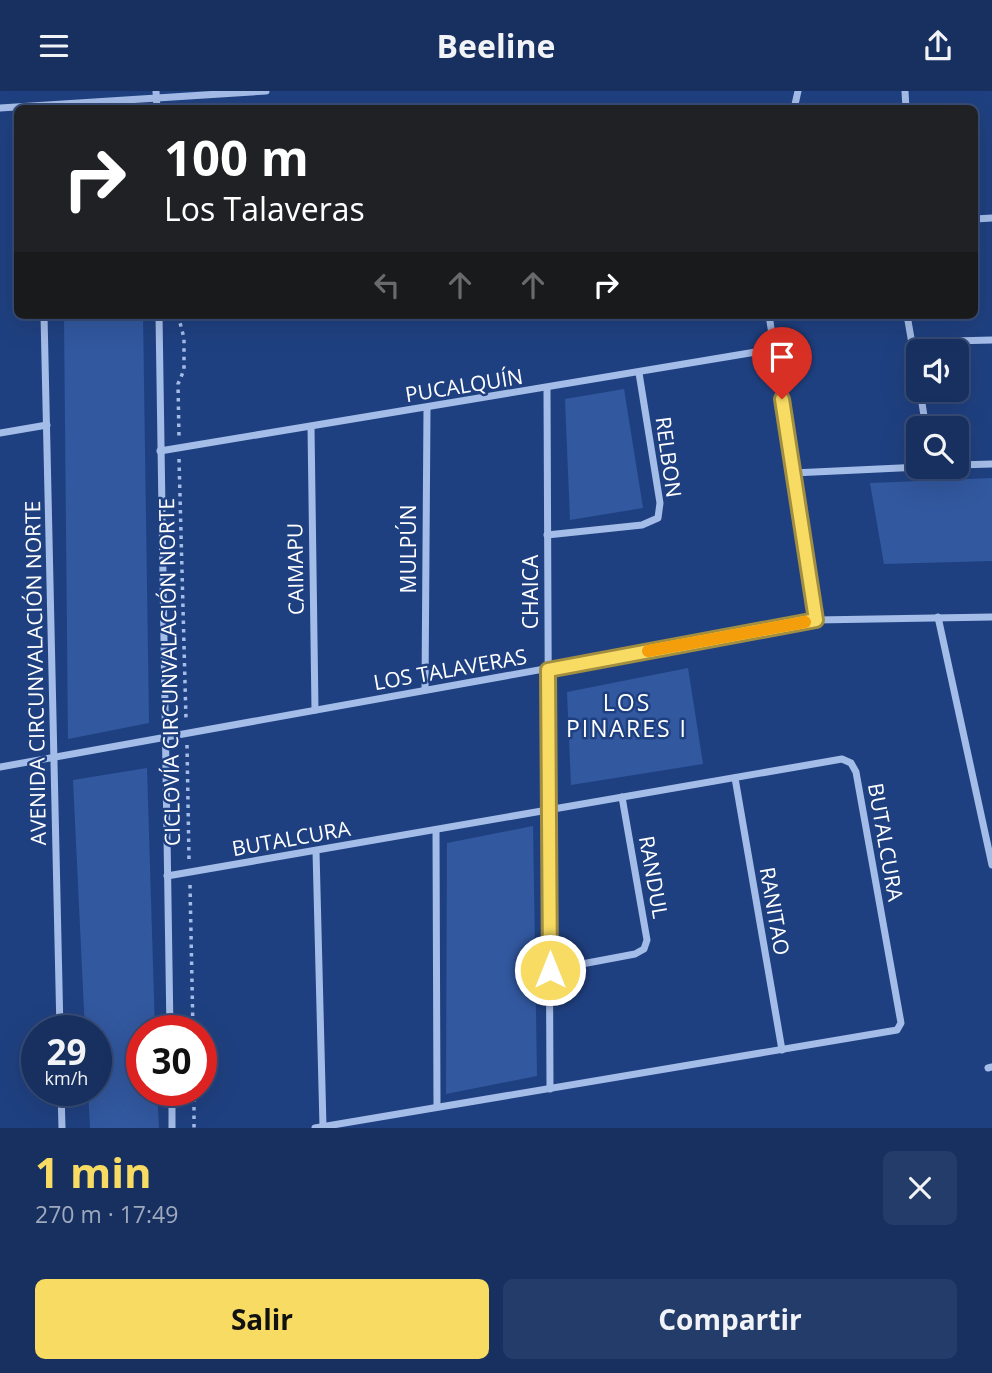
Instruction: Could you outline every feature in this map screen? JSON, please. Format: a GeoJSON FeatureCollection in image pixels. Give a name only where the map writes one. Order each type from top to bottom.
{"type":"FeatureCollection","features":[{"type":"Feature","properties":{"kind":"street"},"geometry":{"type":"LineString","coordinates":[[60,105],[157,95],[266,91]]}},
{"type":"Feature","properties":{"kind":"street","name":"AVENIDA CIRCUNVALACIÓN NORTE"},"geometry":{"type":"LineString","coordinates":[[44,319],[60,1015]]}},
{"type":"Feature","properties":{"kind":"street"},"geometry":{"type":"LineString","coordinates":[[159,319],[170,1015]]}},
{"type":"Feature","properties":{"kind":"street"},"geometry":{"type":"LineString","coordinates":[[770,319],[816,620]]}},
{"type":"Feature","properties":{"kind":"street"},"geometry":{"type":"LineString","coordinates":[[908,319],[911,339]]}},
{"type":"Feature","properties":{"kind":"street"},"geometry":{"type":"LineString","coordinates":[[969,341],[992,340]]}},
{"type":"Feature","properties":{"kind":"street","name":"PUCALQUÍN"},"geometry":{"type":"LineString","coordinates":[[160,451],[427,409],[774,349]]}},
{"type":"Feature","properties":{"kind":"street","name":"RELBON"},"geometry":{"type":"LineString","coordinates":[[547,535],[642,525],[658,518],[660,503],[639,373]]}},
{"type":"Feature","properties":{"kind":"street","name":"CHAICA"},"geometry":{"type":"LineString","coordinates":[[547,389],[550,1089]]}},
{"type":"Feature","properties":{"kind":"street","name":"MULPÚN"},"geometry":{"type":"LineString","coordinates":[[425,690],[427,409]]}},
{"type":"Feature","properties":{"kind":"street"},"geometry":{"type":"LineString","coordinates":[[0,433],[47,425]]}},
{"type":"Feature","properties":{"kind":"street","name":"CAIMAPU"},"geometry":{"type":"LineString","coordinates":[[311,427],[315,710]]}},
{"type":"Feature","properties":{"kind":"street"},"geometry":{"type":"LineString","coordinates":[[969,465],[992,464]]}},
{"type":"Feature","properties":{"kind":"street"},"geometry":{"type":"LineString","coordinates":[[793,473],[906,468]]}},
{"type":"Feature","properties":{"kind":"street"},"geometry":{"type":"LineString","coordinates":[[938,617],[992,865]]}},
{"type":"Feature","properties":{"kind":"street","name":"LOS TALAVERAS"},"geometry":{"type":"LineString","coordinates":[[0,767],[816,620],[992,617]]}},
{"type":"Feature","properties":{"kind":"street","name":"BUTALCURA"},"geometry":{"type":"LineString","coordinates":[[167,876],[842,759],[851,764],[856,772],[901,1023],[897,1030],[319,1127]]}},
{"type":"Feature","properties":{"kind":"street","name":"RANITAO"},"geometry":{"type":"LineString","coordinates":[[735,778],[782,1049]]}},
{"type":"Feature","properties":{"kind":"street","name":"RANDUL"},"geometry":{"type":"LineString","coordinates":[[550,970],[635,954],[644,949],[647,940],[622,797]]}},
{"type":"Feature","properties":{"kind":"street"},"geometry":{"type":"LineString","coordinates":[[436,830],[437,1107]]}},
{"type":"Feature","properties":{"kind":"street"},"geometry":{"type":"LineString","coordinates":[[316,851],[319,1127]]}},
{"type":"Feature","properties":{"kind":"street"},"geometry":{"type":"LineString","coordinates":[[61,1106],[62,1128]]}},
{"type":"Feature","properties":{"kind":"street"},"geometry":{"type":"LineString","coordinates":[[172,1106],[172,1128]]}},
{"type":"Feature","properties":{"kind":"path","name":"CICLOVÍA CIRCUNVALACIÓN NORTE"},"geometry":{"type":"LineString","coordinates":[[179,319],[184,338],[184,370],[178,384],[193,1015]]}},
{"type":"Feature","properties":{"kind":"path"},"geometry":{"type":"LineString","coordinates":[[194,1106],[194,1128]]}},
{"type":"Feature","properties":{"kind":"shaded area"},"geometry":{"type":"Polygon","coordinates":[[[64,319],[143,319],[149,723],[68,739],[64,319]]]}},
{"type":"Feature","properties":{"kind":"shaded area"},"geometry":{"type":"Polygon","coordinates":[[[624,389],[643,508],[570,520],[565,399],[624,389]]]}},
{"type":"Feature","properties":{"kind":"shaded area"},"geometry":{"type":"Polygon","coordinates":[[[992,478],[992,561],[884,564],[870,483],[992,478]]]}},
{"type":"Feature","properties":{"kind":"shaded area"},"geometry":{"type":"Polygon","coordinates":[[[688,668],[703,764],[571,785],[567,692],[688,668]]]}},
{"type":"Feature","properties":{"kind":"shaded area"},"geometry":{"type":"Polygon","coordinates":[[[147,768],[155,1015],[126,1015],[126,1106],[158,1106],[159,1128],[90,1128],[89,1106],[112,1106],[112,1015],[84,1015],[73,780],[147,768]]]}},
{"type":"Feature","properties":{"kind":"shaded area"},"geometry":{"type":"Polygon","coordinates":[[[533,826],[537,1076],[446,1094],[447,843],[533,826]]]}},
{"type":"Feature","properties":{"kind":"slow traffic"},"geometry":{"type":"LineString","coordinates":[[648,651],[805,622]]}},
{"type":"Feature","properties":{"kind":"district","name":"LOS PINARES I"},"geometry":{"type":"Point","coordinates":[627,715]}},
{"type":"Feature","properties":{"kind":"route"},"geometry":{"type":"LineString","coordinates":[[550,970],[548,670],[816,620],[782,399]]}}]}
